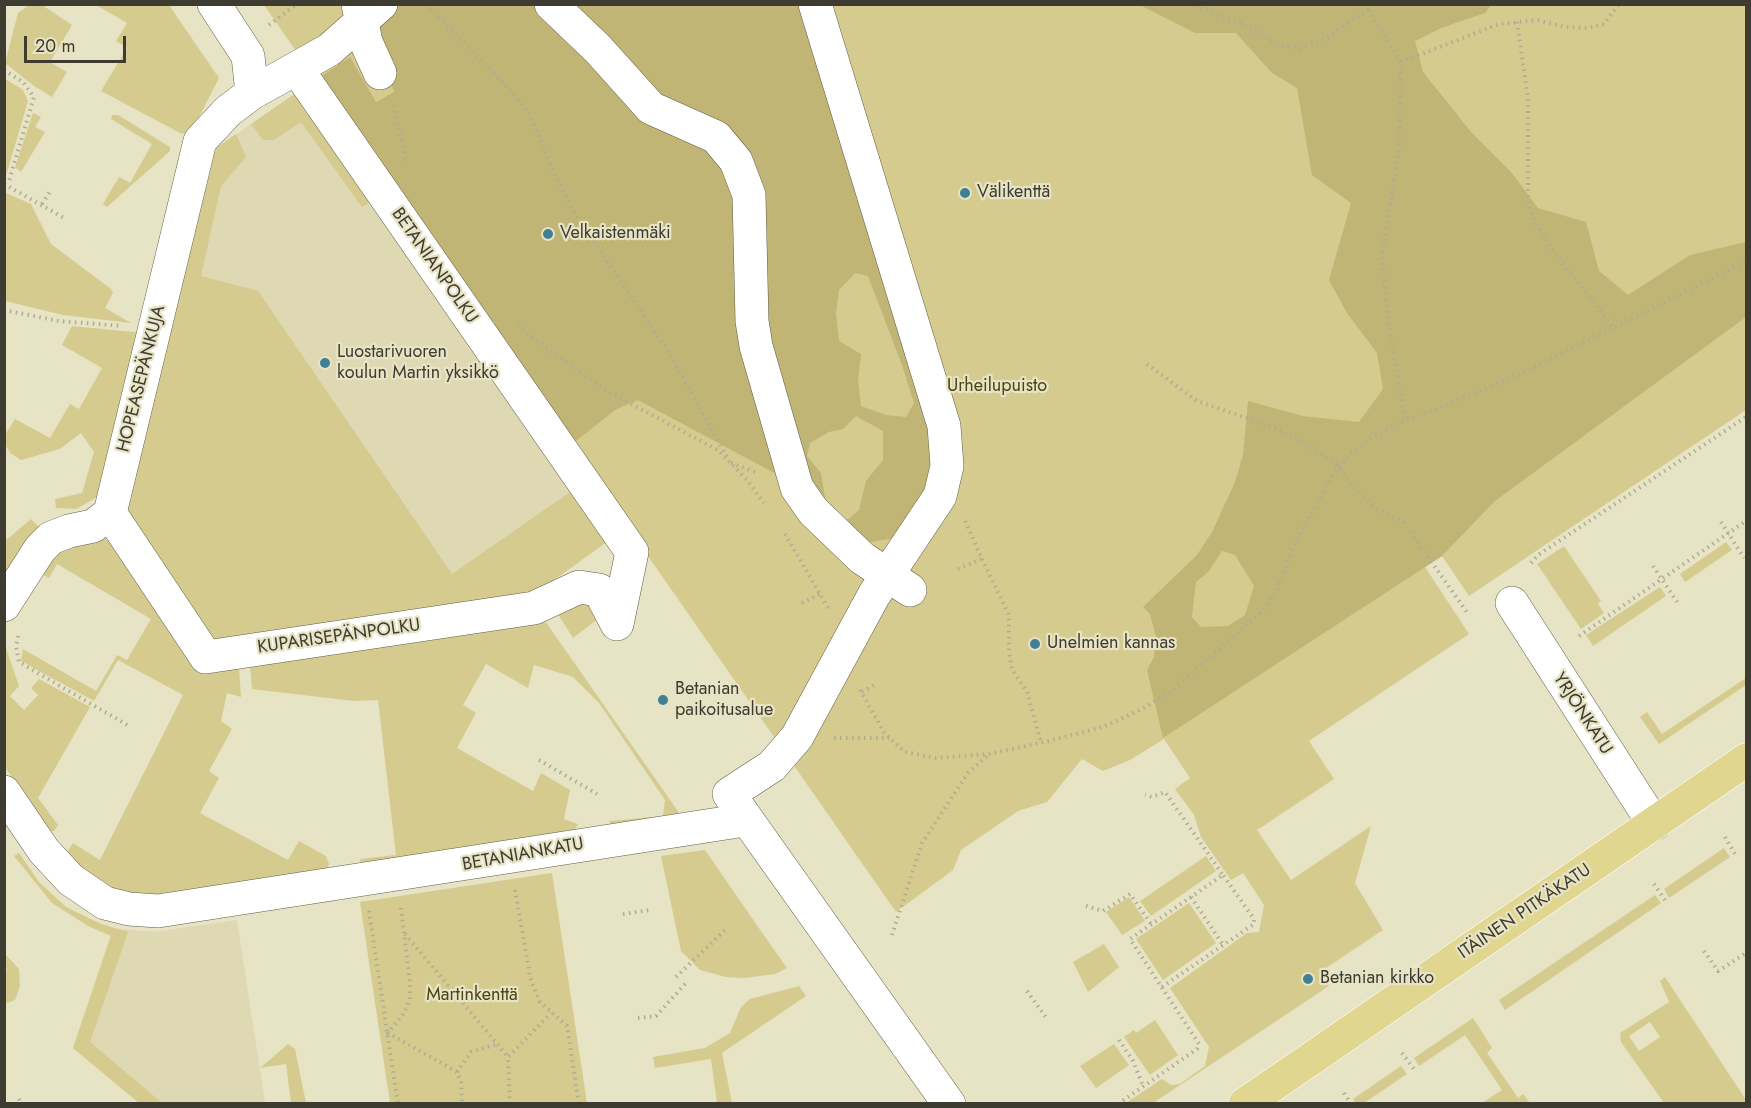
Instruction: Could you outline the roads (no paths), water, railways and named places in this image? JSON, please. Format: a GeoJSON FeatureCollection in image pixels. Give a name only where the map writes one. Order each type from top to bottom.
{"type":"FeatureCollection","features":[{"type":"Feature","properties":{"kind":"main road","name":"ITÄINEN PITKÄKATU"},"geometry":{"type":"LineString","coordinates":[[1245,1104],[1746,760]]}},
{"type":"Feature","properties":{"kind":"street"},"geometry":{"type":"LineString","coordinates":[[214,4],[248,56],[240,102]]}},
{"type":"Feature","properties":{"kind":"street"},"geometry":{"type":"LineString","coordinates":[[551,4],[598,49],[651,108],[716,137],[736,161],[749,195],[752,321],[756,346],[797,488],[813,511],[862,558],[899,583]]}},
{"type":"Feature","properties":{"kind":"street"},"geometry":{"type":"LineString","coordinates":[[815,4],[944,426],[947,466],[940,496],[899,583],[843,650],[797,737],[772,766],[729,794],[745,820],[948,1104]]}},
{"type":"Feature","properties":{"kind":"street"},"geometry":{"type":"LineString","coordinates":[[367,11],[366,42],[380,73]]}},
{"type":"Feature","properties":{"kind":"street","name":"HOPEASEPÄNKUJA"},"geometry":{"type":"LineString","coordinates":[[110,513],[200,141],[240,102],[329,50],[367,11]]}},
{"type":"Feature","properties":{"kind":"street","name":"BETANIANPOLKU"},"geometry":{"type":"LineString","coordinates":[[297,69],[632,552],[617,624]]}},
{"type":"Feature","properties":{"kind":"street"},"geometry":{"type":"LineString","coordinates":[[12,617],[40,549],[51,538],[93,526],[110,513]]}},
{"type":"Feature","properties":{"kind":"street","name":"KUPARISEPÄNPOLKU"},"geometry":{"type":"LineString","coordinates":[[110,513],[206,657],[534,608],[579,587],[599,590],[617,624]]}},
{"type":"Feature","properties":{"kind":"street","name":"YRJÖNKATU"},"geometry":{"type":"LineString","coordinates":[[1512,603],[1654,824]]}},
{"type":"Feature","properties":{"kind":"street","name":"BETANIANKATU"},"geometry":{"type":"LineString","coordinates":[[4,792],[44,851],[71,880],[105,903],[129,909],[158,911],[745,820]]}},
{"type":"Feature","properties":{"kind":"place","name":"Välikenttä"},"geometry":{"type":"Point","coordinates":[965,193]}},
{"type":"Feature","properties":{"kind":"place","name":"Velkaistenmäki"},"geometry":{"type":"Point","coordinates":[548,234]}},
{"type":"Feature","properties":{"kind":"place","name":"Luostarivuoren koulun Martin yksikkö"},"geometry":{"type":"Point","coordinates":[325,363]}},
{"type":"Feature","properties":{"kind":"place","name":"Unelmien kannas"},"geometry":{"type":"Point","coordinates":[1035,644]}},
{"type":"Feature","properties":{"kind":"place","name":"Betanian paikoitusalue"},"geometry":{"type":"Point","coordinates":[663,700]}},
{"type":"Feature","properties":{"kind":"place","name":"Betanian kirkko"},"geometry":{"type":"Point","coordinates":[1308,979]}},
{"type":"Feature","properties":{"kind":"park label","name":"Urheilupuisto"},"geometry":{"type":"Point","coordinates":[997,387]}},
{"type":"Feature","properties":{"kind":"park label","name":"Martinkenttä"},"geometry":{"type":"Point","coordinates":[472,996]}}]}
